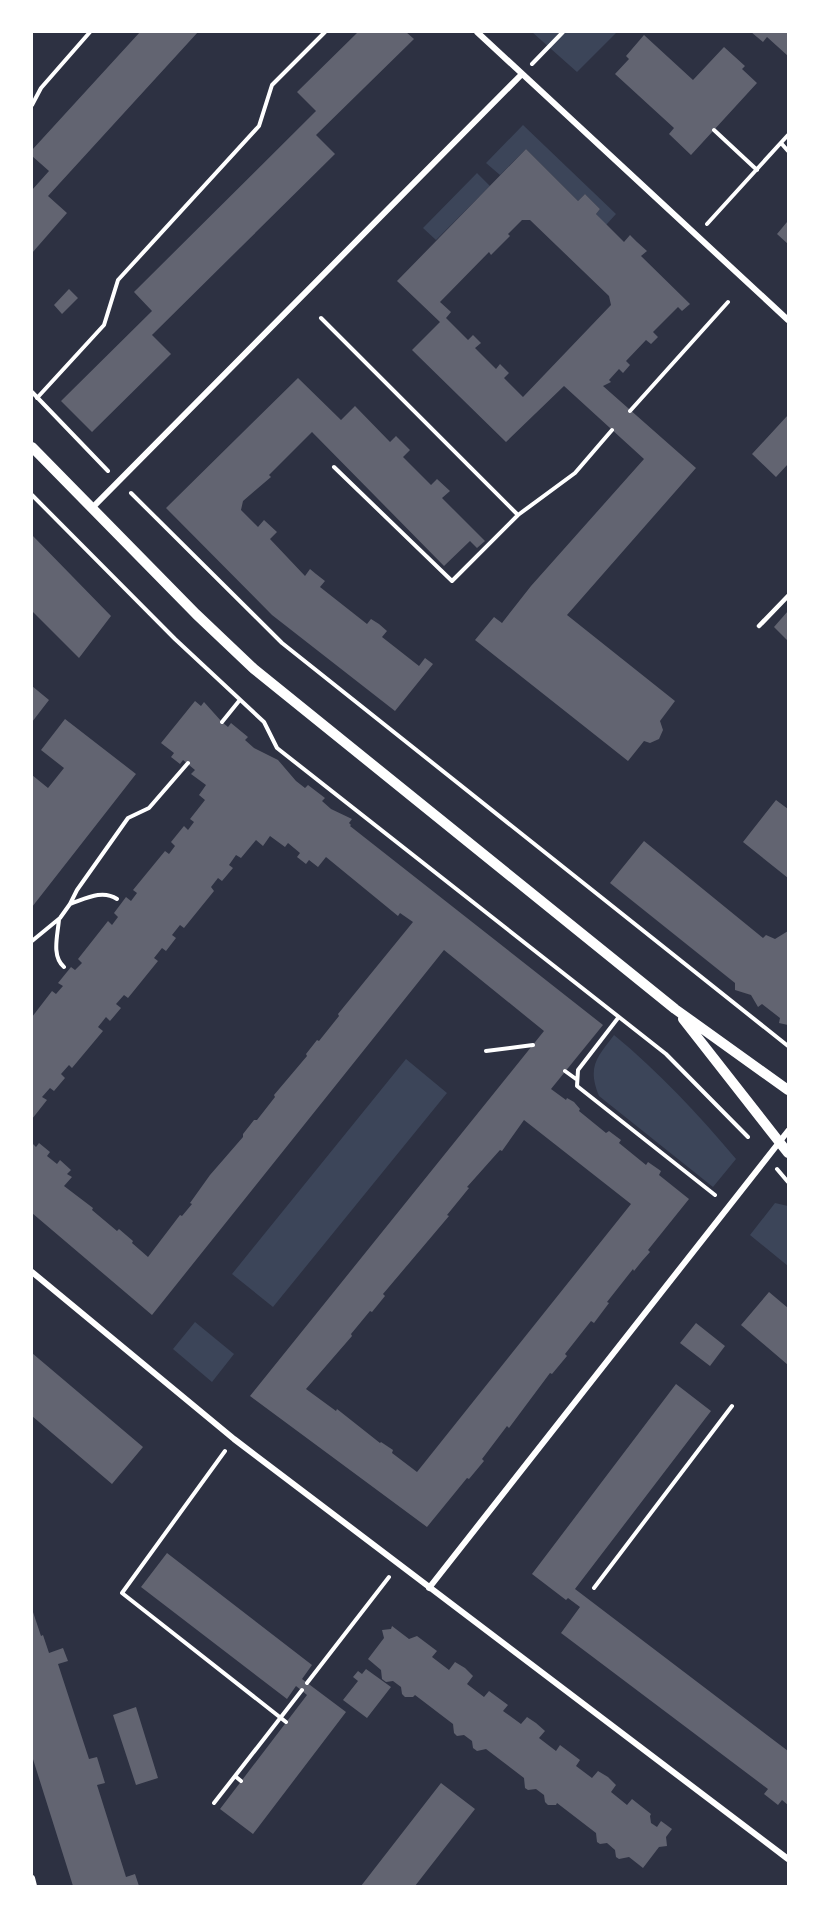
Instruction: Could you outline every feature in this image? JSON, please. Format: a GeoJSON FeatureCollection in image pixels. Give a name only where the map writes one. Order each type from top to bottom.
{"type":"FeatureCollection","features":[{"type":"Feature","properties":{"kind":"street"},"geometry":{"type":"LineString","coordinates":[[477,32],[789,320]]}},
{"type":"Feature","properties":{"kind":"street"},"geometry":{"type":"LineString","coordinates":[[92,508],[522,74]]}},
{"type":"Feature","properties":{"kind":"street"},"geometry":{"type":"LineString","coordinates":[[32,447],[196,614],[254,669],[675,1009],[789,1089]]}},
{"type":"Feature","properties":{"kind":"street"},"geometry":{"type":"LineString","coordinates":[[675,1009],[789,1153]]}},
{"type":"Feature","properties":{"kind":"street"},"geometry":{"type":"LineString","coordinates":[[429,1588],[789,1131]]}},
{"type":"Feature","properties":{"kind":"street"},"geometry":{"type":"LineString","coordinates":[[32,1272],[234,1439],[789,1859]]}},
{"type":"Feature","properties":{"kind":"street"},"geometry":{"type":"LineString","coordinates":[[32,1878],[34,1887]]}},
{"type":"Feature","properties":{"kind":"lane"},"geometry":{"type":"LineString","coordinates":[[759,626],[789,596]]}},
{"type":"Feature","properties":{"kind":"path"},"geometry":{"type":"LineString","coordinates":[[32,105],[41,88],[90,32]]}},
{"type":"Feature","properties":{"kind":"path"},"geometry":{"type":"LineString","coordinates":[[37,398],[104,325],[118,280],[259,126],[272,85],[324,32]]}},
{"type":"Feature","properties":{"kind":"path"},"geometry":{"type":"LineString","coordinates":[[522,74],[563,32]]}},
{"type":"Feature","properties":{"kind":"path"},"geometry":{"type":"LineString","coordinates":[[714,130],[757,170]]}},
{"type":"Feature","properties":{"kind":"path"},"geometry":{"type":"LineString","coordinates":[[696,235],[789,135]]}},
{"type":"Feature","properties":{"kind":"path"},"geometry":{"type":"LineString","coordinates":[[781,143],[789,151]]}},
{"type":"Feature","properties":{"kind":"path"},"geometry":{"type":"LineString","coordinates":[[630,411],[728,302]]}},
{"type":"Feature","properties":{"kind":"path"},"geometry":{"type":"LineString","coordinates":[[321,318],[518,515]]}},
{"type":"Feature","properties":{"kind":"path"},"geometry":{"type":"LineString","coordinates":[[32,392],[102,465]]}},
{"type":"Feature","properties":{"kind":"path"},"geometry":{"type":"LineString","coordinates":[[334,467],[452,581],[518,515],[575,473],[612,430]]}},
{"type":"Feature","properties":{"kind":"path"},"geometry":{"type":"LineString","coordinates":[[131,493],[282,643],[789,1046]]}},
{"type":"Feature","properties":{"kind":"path"},"geometry":{"type":"LineString","coordinates":[[32,495],[175,639],[264,722],[278,748],[666,1054],[753,1141]]}},
{"type":"Feature","properties":{"kind":"path"},"geometry":{"type":"LineString","coordinates":[[222,722],[239,701]]}},
{"type":"Feature","properties":{"kind":"path"},"geometry":{"type":"LineString","coordinates":[[32,941],[60,918],[128,818],[149,808],[188,763]]}},
{"type":"Feature","properties":{"kind":"path"},"geometry":{"type":"LineString","coordinates":[[70,904],[93,895],[111,895],[117,899]]}},
{"type":"Feature","properties":{"kind":"path"},"geometry":{"type":"LineString","coordinates":[[60,918],[56,952],[58,962],[64,967]]}},
{"type":"Feature","properties":{"kind":"path"},"geometry":{"type":"LineString","coordinates":[[618,1018],[578,1070],[577,1086],[715,1195]]}},
{"type":"Feature","properties":{"kind":"path"},"geometry":{"type":"LineString","coordinates":[[486,1051],[533,1045]]}},
{"type":"Feature","properties":{"kind":"path"},"geometry":{"type":"LineString","coordinates":[[565,1071],[576,1079]]}},
{"type":"Feature","properties":{"kind":"path"},"geometry":{"type":"LineString","coordinates":[[594,1587],[732,1406]]}},
{"type":"Feature","properties":{"kind":"path"},"geometry":{"type":"LineString","coordinates":[[234,1439],[122,1593],[286,1722]]}},
{"type":"Feature","properties":{"kind":"path"},"geometry":{"type":"LineString","coordinates":[[307,1683],[398,1565]]}},
{"type":"Feature","properties":{"kind":"path"},"geometry":{"type":"LineString","coordinates":[[214,1803],[302,1690]]}},
{"type":"Feature","properties":{"kind":"path"},"geometry":{"type":"LineString","coordinates":[[235,1776],[241,1780]]}},
{"type":"Feature","properties":{"kind":"shaded area"},"geometry":{"type":"Polygon","coordinates":[[[532,32],[617,32],[577,72],[532,32]]]}},
{"type":"Feature","properties":{"kind":"shaded area"},"geometry":{"type":"Polygon","coordinates":[[[523,125],[616,214],[606,225],[596,214],[600,209],[585,194],[578,201],[526,149],[500,175],[486,163],[523,125]]]}},
{"type":"Feature","properties":{"kind":"shaded area"},"geometry":{"type":"Polygon","coordinates":[[[477,173],[490,186],[436,240],[423,228],[477,173]]]}},
{"type":"Feature","properties":{"kind":"shaded area"},"geometry":{"type":"Polygon","coordinates":[[[614,1035],[678,1094],[736,1159],[713,1187],[599,1096],[594,1070],[599,1056],[614,1035]]]}},
{"type":"Feature","properties":{"kind":"shaded area"},"geometry":{"type":"Polygon","coordinates":[[[406,1059],[447,1093],[273,1307],[232,1274],[406,1059]]]}},
{"type":"Feature","properties":{"kind":"shaded area"},"geometry":{"type":"Polygon","coordinates":[[[775,1203],[788,1206],[788,1266],[750,1235],[775,1203]]]}},
{"type":"Feature","properties":{"kind":"shaded area"},"geometry":{"type":"Polygon","coordinates":[[[195,1322],[234,1354],[212,1382],[173,1349],[195,1322]]]}},
{"type":"Feature","properties":{"kind":"building"},"geometry":{"type":"Polygon","coordinates":[[[140,32],[198,32],[48,196],[67,213],[32,253],[32,190],[49,171],[32,156],[32,150],[140,32]]]}},
{"type":"Feature","properties":{"kind":"building"},"geometry":{"type":"Polygon","coordinates":[[[358,32],[406,32],[414,39],[316,135],[335,154],[152,335],[171,354],[92,432],[61,401],[152,311],[134,292],[316,111],[297,92],[358,32]]]}},
{"type":"Feature","properties":{"kind":"building"},"geometry":{"type":"Polygon","coordinates":[[[751,32],[788,32],[788,56],[767,37],[763,42],[751,32]]]}},
{"type":"Feature","properties":{"kind":"building"},"geometry":{"type":"Polygon","coordinates":[[[644,35],[693,80],[724,47],[745,66],[742,69],[757,83],[691,155],[669,134],[674,128],[615,74],[629,59],[626,56],[644,35]]]}},
{"type":"Feature","properties":{"kind":"building"},"geometry":{"type":"Polygon","coordinates":[[[526,149],[578,201],[585,194],[600,209],[596,214],[624,242],[630,235],[647,251],[641,256],[690,304],[682,311],[678,307],[653,332],[658,337],[651,344],[646,340],[626,361],[630,365],[623,373],[619,369],[609,380],[611,382],[603,386],[696,468],[567,615],[675,701],[660,721],[663,730],[659,739],[650,743],[644,741],[628,761],[475,640],[494,617],[502,623],[531,586],[644,459],[564,386],[506,442],[412,350],[440,322],[397,281],[526,149]],[[522,220],[491,255],[489,252],[440,302],[451,312],[446,318],[468,340],[473,335],[481,343],[475,348],[496,369],[500,364],[509,373],[504,378],[523,397],[611,305],[609,296],[530,220],[522,220]]]}},
{"type":"Feature","properties":{"kind":"building"},"geometry":{"type":"Polygon","coordinates":[[[788,223],[788,244],[777,234],[788,223]]]}},
{"type":"Feature","properties":{"kind":"building"},"geometry":{"type":"Polygon","coordinates":[[[69,289],[78,298],[62,314],[54,305],[69,289]]]}},
{"type":"Feature","properties":{"kind":"building"},"geometry":{"type":"Polygon","coordinates":[[[298,378],[341,420],[355,406],[390,442],[396,436],[410,450],[403,457],[431,485],[437,479],[450,491],[442,498],[485,541],[477,548],[470,541],[444,566],[312,432],[269,475],[271,477],[243,501],[241,510],[258,527],[264,520],[277,532],[270,539],[305,576],[310,569],[325,581],[320,587],[367,624],[371,619],[379,624],[387,631],[382,637],[419,666],[425,658],[433,664],[395,711],[272,615],[166,508],[298,378]]]}},
{"type":"Feature","properties":{"kind":"building"},"geometry":{"type":"Polygon","coordinates":[[[788,415],[788,464],[776,477],[752,454],[788,415]]]}},
{"type":"Feature","properties":{"kind":"building"},"geometry":{"type":"Polygon","coordinates":[[[32,535],[111,616],[79,658],[32,611],[32,535]]]}},
{"type":"Feature","properties":{"kind":"building"},"geometry":{"type":"Polygon","coordinates":[[[788,611],[788,641],[774,627],[788,611]]]}},
{"type":"Feature","properties":{"kind":"building"},"geometry":{"type":"Polygon","coordinates":[[[32,686],[49,700],[32,722],[32,686]]]}},
{"type":"Feature","properties":{"kind":"building"},"geometry":{"type":"Polygon","coordinates":[[[195,701],[201,706],[204,702],[228,727],[231,723],[248,737],[245,740],[254,748],[278,760],[296,781],[305,788],[308,785],[325,798],[322,801],[331,809],[352,819],[350,826],[603,1025],[551,1089],[566,1100],[567,1098],[574,1102],[580,1109],[579,1111],[606,1133],[609,1131],[621,1140],[619,1143],[646,1165],[648,1162],[661,1171],[659,1175],[689,1199],[648,1250],[650,1252],[634,1271],[633,1269],[607,1302],[609,1303],[594,1323],[591,1321],[565,1354],[567,1356],[552,1374],[550,1373],[509,1428],[507,1426],[482,1459],[484,1461],[427,1527],[250,1396],[544,1031],[444,950],[152,1315],[32,1213],[32,1143],[36,1147],[39,1143],[50,1152],[47,1156],[57,1164],[60,1160],[71,1170],[67,1174],[72,1177],[64,1186],[93,1208],[92,1210],[117,1231],[119,1229],[148,1257],[180,1215],[182,1216],[192,1204],[190,1203],[210,1175],[243,1137],[254,1120],[257,1120],[317,1040],[319,1041],[339,1016],[338,1014],[413,922],[400,913],[398,916],[326,857],[318,867],[309,860],[306,864],[297,857],[300,853],[288,843],[285,847],[270,836],[263,846],[256,840],[241,858],[236,855],[229,865],[233,868],[222,881],[218,878],[211,887],[214,891],[184,928],[180,925],[172,935],[176,938],[166,951],[162,948],[154,958],[158,961],[128,998],[124,995],[116,1004],[121,1008],[110,1021],[106,1017],[98,1027],[103,1031],[72,1068],[69,1065],[61,1074],[65,1078],[54,1091],[50,1088],[42,1097],[47,1100],[32,1119],[32,1017],[52,991],[56,994],[63,986],[58,983],[71,967],[75,970],[82,963],[78,959],[108,921],[112,925],[118,917],[114,913],[126,897],[131,901],[137,893],[133,890],[165,851],[169,854],[175,846],[171,842],[184,826],[188,830],[194,822],[190,819],[205,800],[199,795],[206,785],[191,774],[195,770],[183,760],[180,764],[171,757],[174,753],[161,743],[195,701]],[[524,1120],[502,1151],[500,1150],[467,1187],[469,1188],[447,1215],[449,1216],[383,1294],[385,1296],[306,1389],[393,1450],[392,1453],[417,1472],[631,1204],[524,1120]]]}},
{"type":"Feature","properties":{"kind":"building"},"geometry":{"type":"Polygon","coordinates":[[[65,719],[136,774],[32,907],[32,775],[48,788],[64,768],[41,750],[65,719]]]}},
{"type":"Feature","properties":{"kind":"building"},"geometry":{"type":"Polygon","coordinates":[[[776,800],[788,809],[788,878],[743,842],[776,800]]]}},
{"type":"Feature","properties":{"kind":"building"},"geometry":{"type":"Polygon","coordinates":[[[644,841],[763,938],[766,935],[775,939],[788,931],[788,1025],[779,1023],[780,1018],[762,1004],[758,1007],[751,995],[735,990],[735,983],[610,883],[644,841]]]}},
{"type":"Feature","properties":{"kind":"building"},"geometry":{"type":"Polygon","coordinates":[[[769,1292],[788,1308],[788,1365],[741,1325],[769,1292]]]}},
{"type":"Feature","properties":{"kind":"building"},"geometry":{"type":"Polygon","coordinates":[[[696,1323],[725,1346],[710,1366],[680,1343],[696,1323]]]}},
{"type":"Feature","properties":{"kind":"building"},"geometry":{"type":"Polygon","coordinates":[[[32,1353],[143,1447],[112,1484],[32,1416],[32,1353]]]}},
{"type":"Feature","properties":{"kind":"building"},"geometry":{"type":"Polygon","coordinates":[[[676,1384],[711,1411],[575,1589],[788,1751],[788,1805],[782,1800],[778,1805],[764,1794],[768,1789],[561,1633],[580,1607],[568,1598],[566,1600],[532,1574],[676,1384]]]}},
{"type":"Feature","properties":{"kind":"building"},"geometry":{"type":"Polygon","coordinates":[[[167,1553],[312,1665],[302,1679],[346,1712],[253,1834],[220,1809],[307,1695],[296,1686],[287,1699],[141,1587],[167,1553]]]}},
{"type":"Feature","properties":{"kind":"building"},"geometry":{"type":"Polygon","coordinates":[[[32,1609],[49,1653],[63,1648],[68,1661],[58,1664],[89,1759],[97,1757],[105,1783],[97,1785],[126,1877],[135,1874],[139,1886],[73,1886],[32,1756],[32,1609]]]}},
{"type":"Feature","properties":{"kind":"building"},"geometry":{"type":"Polygon","coordinates":[[[392,1626],[409,1639],[417,1636],[437,1651],[432,1657],[449,1670],[455,1662],[465,1668],[473,1676],[467,1684],[484,1697],[489,1691],[508,1705],[503,1711],[521,1724],[527,1717],[536,1723],[545,1731],[539,1738],[556,1751],[560,1745],[580,1760],[576,1766],[592,1778],[598,1771],[608,1777],[616,1785],[611,1792],[627,1805],[632,1799],[651,1814],[651,1823],[657,1827],[661,1821],[672,1829],[666,1837],[667,1846],[659,1847],[643,1868],[629,1857],[619,1859],[616,1857],[615,1850],[607,1843],[597,1842],[596,1833],[557,1803],[548,1805],[544,1795],[536,1789],[525,1788],[524,1778],[486,1749],[477,1751],[473,1748],[472,1741],[464,1735],[457,1736],[454,1733],[453,1724],[415,1695],[405,1697],[401,1687],[393,1681],[386,1682],[382,1679],[381,1670],[368,1659],[384,1638],[382,1630],[391,1629],[392,1626]]]}},
{"type":"Feature","properties":{"kind":"building"},"geometry":{"type":"Polygon","coordinates":[[[366,1669],[391,1687],[367,1718],[343,1700],[358,1681],[353,1677],[358,1671],[362,1674],[366,1669]]]}},
{"type":"Feature","properties":{"kind":"building"},"geometry":{"type":"Polygon","coordinates":[[[136,1707],[158,1778],[136,1785],[113,1715],[136,1707]]]}},
{"type":"Feature","properties":{"kind":"building"},"geometry":{"type":"Polygon","coordinates":[[[441,1783],[475,1809],[415,1886],[361,1886],[441,1783]]]}}]}
